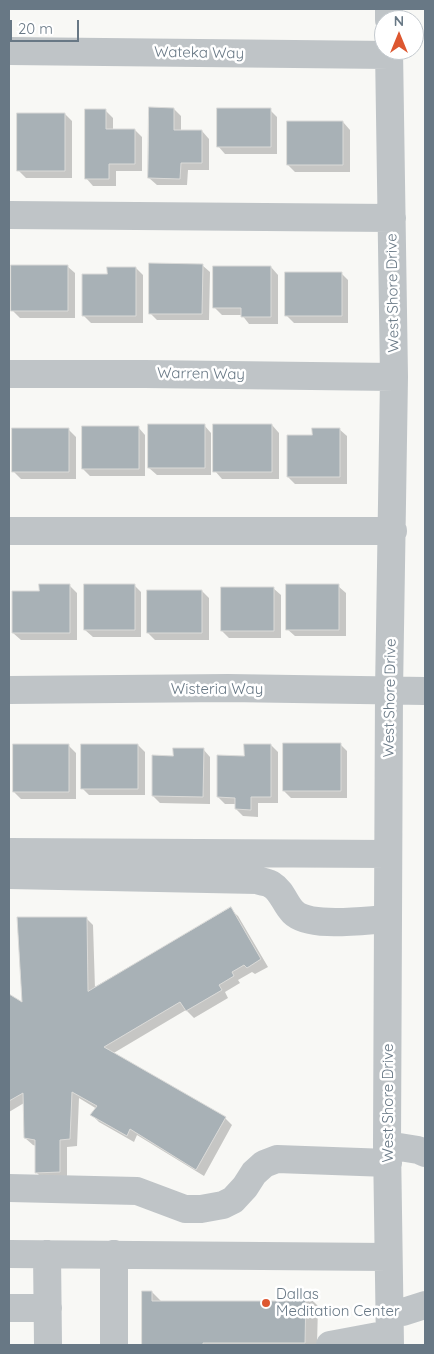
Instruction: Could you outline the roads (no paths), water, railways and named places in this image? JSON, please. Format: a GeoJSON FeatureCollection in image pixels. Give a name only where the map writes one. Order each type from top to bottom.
{"type":"FeatureCollection","features":[{"type":"Feature","properties":{"kind":"street","name":"Wateka Way"},"geometry":{"type":"LineString","coordinates":[[9,51],[374,53]]}},
{"type":"Feature","properties":{"kind":"street","name":"West Shore Drive"},"geometry":{"type":"LineString","coordinates":[[389,60],[394,377],[388,854],[389,1330]]}},
{"type":"Feature","properties":{"kind":"street"},"geometry":{"type":"LineString","coordinates":[[9,215],[392,218]]}},
{"type":"Feature","properties":{"kind":"street","name":"Warren Way"},"geometry":{"type":"LineString","coordinates":[[9,374],[394,377]]}},
{"type":"Feature","properties":{"kind":"street"},"geometry":{"type":"LineString","coordinates":[[9,531],[393,531]]}},
{"type":"Feature","properties":{"kind":"street","name":"Wisteria Way"},"geometry":{"type":"LineString","coordinates":[[9,690],[228,688],[389,692],[425,691]]}},
{"type":"Feature","properties":{"kind":"street"},"geometry":{"type":"LineString","coordinates":[[9,852],[388,854]]}},
{"type":"Feature","properties":{"kind":"street"},"geometry":{"type":"LineString","coordinates":[[9,875],[257,880],[271,884],[294,913],[303,918],[333,922],[388,919]]}},
{"type":"Feature","properties":{"kind":"street"},"geometry":{"type":"LineString","coordinates":[[9,1188],[137,1191],[185,1209],[202,1209],[223,1205],[233,1200],[245,1188],[254,1173],[264,1164],[277,1160],[388,1154],[418,1150],[425,1153]]}},
{"type":"Feature","properties":{"kind":"street"},"geometry":{"type":"LineString","coordinates":[[9,1254],[388,1257]]}},
{"type":"Feature","properties":{"kind":"street"},"geometry":{"type":"LineString","coordinates":[[47,1254],[48,1345]]}},
{"type":"Feature","properties":{"kind":"street"},"geometry":{"type":"LineString","coordinates":[[114,1254],[114,1345]]}},
{"type":"Feature","properties":{"kind":"street"},"geometry":{"type":"LineString","coordinates":[[330,1345],[389,1330],[403,1312],[425,1305]]}},
{"type":"Feature","properties":{"kind":"street"},"geometry":{"type":"LineString","coordinates":[[9,1308],[48,1308]]}},
{"type":"Feature","properties":{"kind":"place","name":"Dallas Meditation Center"},"geometry":{"type":"Point","coordinates":[266,1303]}}]}
